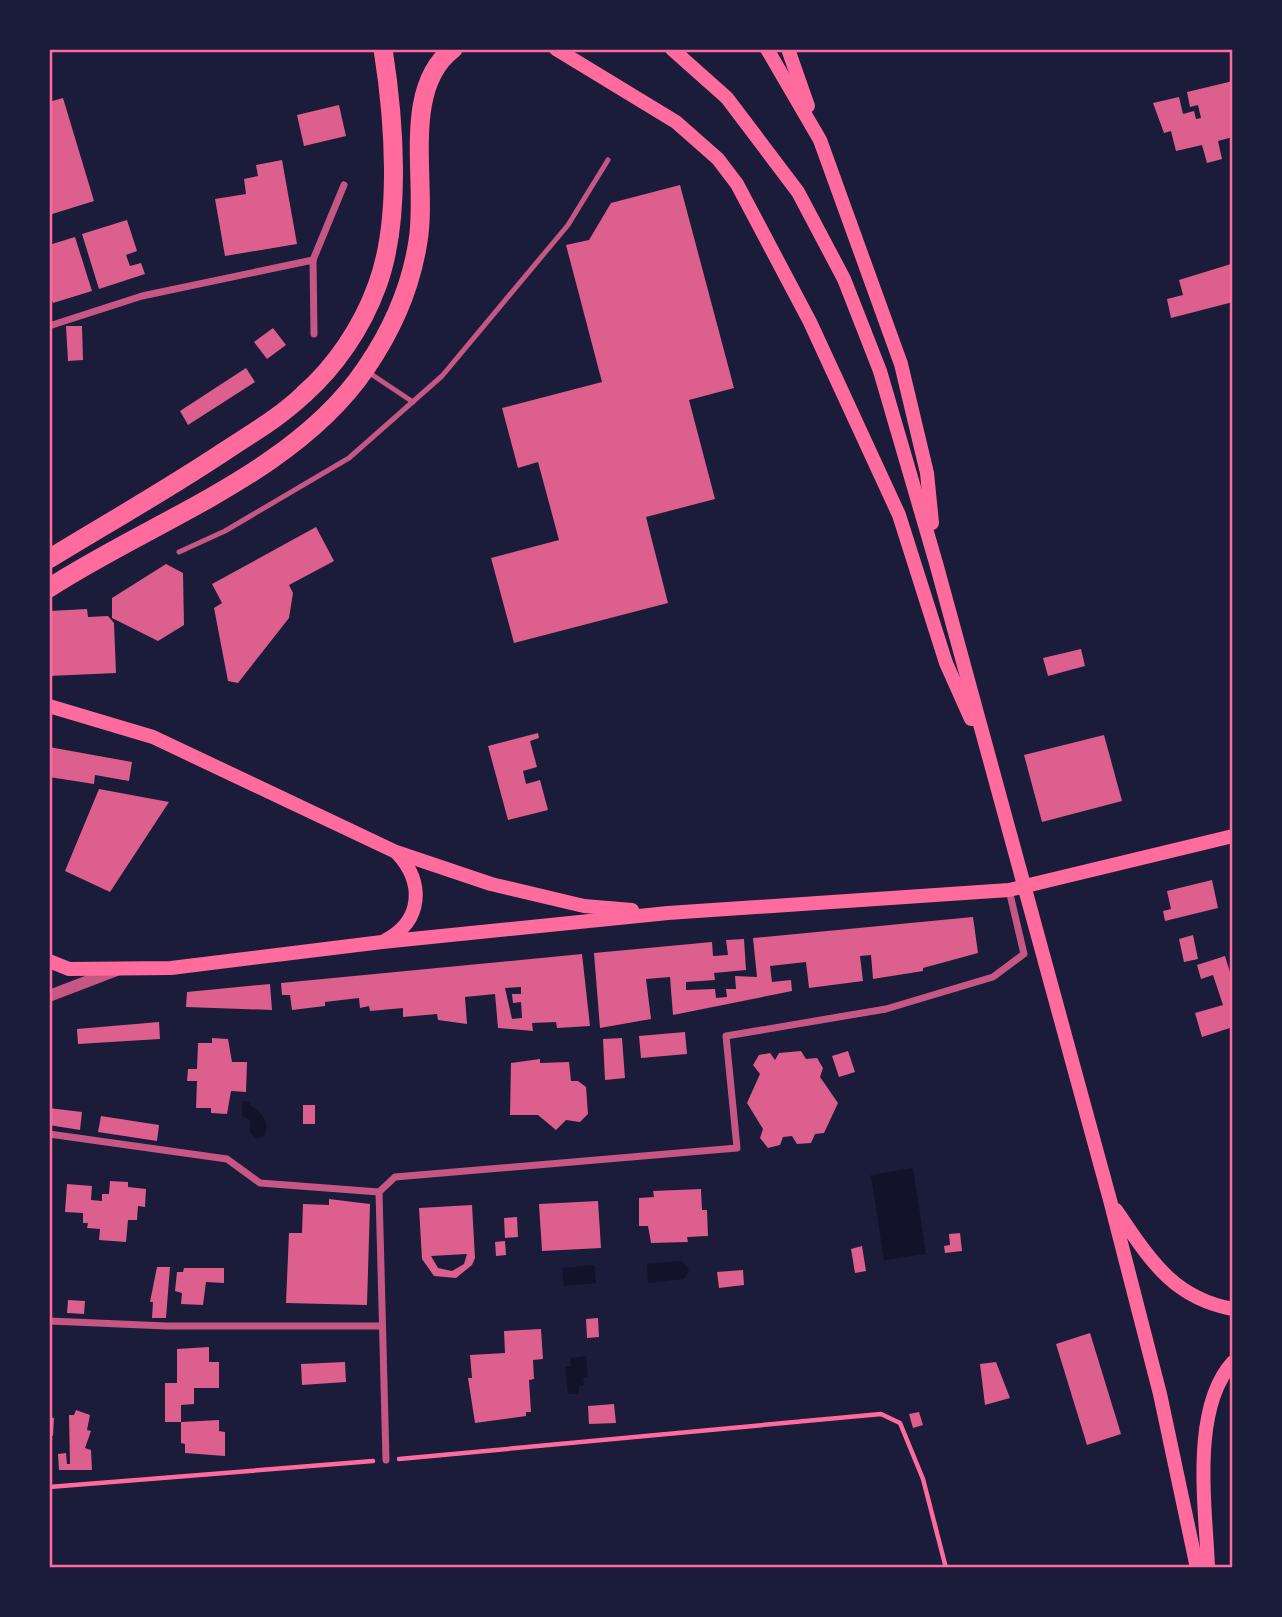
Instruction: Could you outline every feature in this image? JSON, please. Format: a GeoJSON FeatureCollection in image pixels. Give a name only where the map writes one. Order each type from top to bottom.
{"type":"FeatureCollection","features":[{"type":"Feature","properties":{"kind":"highway"},"geometry":{"type":"LineString","coordinates":[[49,559],[191,473],[277,416],[325,373],[345,346],[378,284],[389,225],[390,118],[383,49]]}},
{"type":"Feature","properties":{"kind":"highway"},"geometry":{"type":"LineString","coordinates":[[49,588],[180,514],[275,455],[327,414],[365,370],[399,309],[410,279],[419,240],[424,98],[435,69],[453,49]]}},
{"type":"Feature","properties":{"kind":"main road"},"geometry":{"type":"LineString","coordinates":[[556,49],[676,122],[710,150],[737,184],[810,322],[885,482],[907,539],[946,663],[990,762]]}},
{"type":"Feature","properties":{"kind":"main road"},"geometry":{"type":"LineString","coordinates":[[672,49],[727,98],[797,192],[838,268],[891,405],[1110,1200],[1160,1394],[1197,1568]]}},
{"type":"Feature","properties":{"kind":"main road"},"geometry":{"type":"LineString","coordinates":[[767,49],[820,141]]}},
{"type":"Feature","properties":{"kind":"main road"},"geometry":{"type":"LineString","coordinates":[[788,49],[901,364],[927,473],[936,563]]}},
{"type":"Feature","properties":{"kind":"main road"},"geometry":{"type":"LineString","coordinates":[[50,705],[153,737],[396,852],[491,884],[584,906],[668,913]]}},
{"type":"Feature","properties":{"kind":"main road"},"geometry":{"type":"LineString","coordinates":[[49,961],[69,969],[172,968],[382,942],[668,913],[1009,890],[1233,836]]}},
{"type":"Feature","properties":{"kind":"main road"},"geometry":{"type":"LineString","coordinates":[[382,942],[400,932],[413,916],[418,896],[414,876],[396,852]]}},
{"type":"Feature","properties":{"kind":"main road"},"geometry":{"type":"LineString","coordinates":[[1110,1200],[1155,1268],[1207,1304],[1233,1309]]}},
{"type":"Feature","properties":{"kind":"main road"},"geometry":{"type":"LineString","coordinates":[[1208,1568],[1204,1443],[1213,1399],[1233,1362]]}},
{"type":"Feature","properties":{"kind":"street"},"geometry":{"type":"LineString","coordinates":[[314,334],[313,260],[344,185]]}},
{"type":"Feature","properties":{"kind":"street"},"geometry":{"type":"LineString","coordinates":[[49,326],[142,296],[313,260]]}},
{"type":"Feature","properties":{"kind":"street"},"geometry":{"type":"LineString","coordinates":[[49,1134],[227,1159],[260,1182],[379,1192],[395,1177],[737,1148],[726,1035],[886,1009],[993,977],[1024,954],[1009,890]]}},
{"type":"Feature","properties":{"kind":"street"},"geometry":{"type":"LineString","coordinates":[[49,996],[121,969]]}},
{"type":"Feature","properties":{"kind":"street"},"geometry":{"type":"LineString","coordinates":[[379,1192],[386,1460]]}},
{"type":"Feature","properties":{"kind":"street"},"geometry":{"type":"LineString","coordinates":[[49,1321],[167,1326],[382,1326]]}},
{"type":"Feature","properties":{"kind":"lane"},"geometry":{"type":"LineString","coordinates":[[179,552],[225,531],[349,458],[442,376],[568,225],[608,160]]}},
{"type":"Feature","properties":{"kind":"lane"},"geometry":{"type":"LineString","coordinates":[[365,370],[412,402]]}},
{"type":"Feature","properties":{"kind":"path"},"geometry":{"type":"LineString","coordinates":[[49,1488],[881,1414],[900,1423],[923,1479],[946,1568]]}},
{"type":"Feature","properties":{"kind":"shaded area"},"geometry":{"type":"Polygon","coordinates":[[[243,1101],[250,1101],[251,1106],[264,1119],[266,1132],[263,1137],[255,1138],[250,1133],[250,1121],[242,1115],[243,1101]]]}},
{"type":"Feature","properties":{"kind":"shaded area"},"geometry":{"type":"Polygon","coordinates":[[[913,1168],[926,1254],[884,1260],[871,1175],[913,1168]]]}},
{"type":"Feature","properties":{"kind":"shaded area"},"geometry":{"type":"Polygon","coordinates":[[[682,1261],[689,1270],[684,1279],[648,1283],[647,1264],[682,1261]]]}},
{"type":"Feature","properties":{"kind":"shaded area"},"geometry":{"type":"Polygon","coordinates":[[[594,1265],[596,1283],[564,1286],[562,1268],[594,1265]]]}},
{"type":"Feature","properties":{"kind":"shaded area"},"geometry":{"type":"Polygon","coordinates":[[[586,1356],[588,1378],[583,1378],[584,1385],[579,1386],[579,1394],[568,1394],[565,1367],[571,1366],[570,1358],[586,1356]]]}},
{"type":"Feature","properties":{"kind":"building"},"geometry":{"type":"Polygon","coordinates":[[[1233,81],[1233,137],[1218,141],[1222,159],[1207,163],[1202,145],[1176,151],[1171,131],[1164,133],[1153,103],[1179,97],[1183,114],[1194,111],[1196,119],[1201,118],[1198,105],[1190,107],[1187,92],[1233,81]]]}},
{"type":"Feature","properties":{"kind":"building"},"geometry":{"type":"Polygon","coordinates":[[[63,98],[94,201],[49,215],[49,102],[63,98]]]}},
{"type":"Feature","properties":{"kind":"building"},"geometry":{"type":"Polygon","coordinates":[[[339,105],[346,136],[304,146],[297,115],[339,105]]]}},
{"type":"Feature","properties":{"kind":"building"},"geometry":{"type":"Polygon","coordinates":[[[282,160],[297,244],[225,256],[215,199],[246,194],[244,179],[258,176],[256,165],[282,160]]]}},
{"type":"Feature","properties":{"kind":"building"},"geometry":{"type":"Polygon","coordinates":[[[680,185],[734,388],[689,400],[715,499],[646,517],[668,603],[514,643],[491,558],[559,540],[538,462],[518,468],[502,408],[602,382],[566,245],[589,240],[611,203],[680,185]]]}},
{"type":"Feature","properties":{"kind":"building"},"geometry":{"type":"Polygon","coordinates":[[[127,220],[137,251],[126,255],[130,266],[141,263],[145,274],[99,289],[82,234],[127,220]]]}},
{"type":"Feature","properties":{"kind":"building"},"geometry":{"type":"Polygon","coordinates":[[[75,237],[92,291],[53,303],[49,292],[49,245],[75,237]]]}},
{"type":"Feature","properties":{"kind":"building"},"geometry":{"type":"Polygon","coordinates":[[[1231,264],[1233,302],[1171,318],[1167,299],[1183,295],[1179,280],[1231,264]]]}},
{"type":"Feature","properties":{"kind":"building"},"geometry":{"type":"Polygon","coordinates":[[[66,326],[82,326],[83,360],[68,361],[66,326]]]}},
{"type":"Feature","properties":{"kind":"building"},"geometry":{"type":"Polygon","coordinates":[[[273,328],[286,345],[267,359],[254,342],[273,328]]]}},
{"type":"Feature","properties":{"kind":"building"},"geometry":{"type":"Polygon","coordinates":[[[246,368],[255,382],[188,425],[180,411],[246,368]]]}},
{"type":"Feature","properties":{"kind":"building"},"geometry":{"type":"Polygon","coordinates":[[[316,527],[334,561],[289,585],[293,593],[289,618],[238,683],[228,681],[214,608],[222,603],[212,584],[316,527]]]}},
{"type":"Feature","properties":{"kind":"building"},"geometry":{"type":"Polygon","coordinates":[[[166,564],[183,573],[184,625],[158,641],[112,618],[112,598],[166,564]]]}},
{"type":"Feature","properties":{"kind":"building"},"geometry":{"type":"Polygon","coordinates":[[[87,609],[88,617],[108,616],[114,623],[116,673],[49,676],[49,611],[87,609]]]}},
{"type":"Feature","properties":{"kind":"building"},"geometry":{"type":"Polygon","coordinates":[[[1081,649],[1085,666],[1048,676],[1043,658],[1081,649]]]}},
{"type":"Feature","properties":{"kind":"building"},"geometry":{"type":"Polygon","coordinates":[[[538,733],[539,738],[530,741],[537,767],[523,771],[526,784],[540,780],[548,810],[508,820],[488,746],[538,733]]]}},
{"type":"Feature","properties":{"kind":"building"},"geometry":{"type":"Polygon","coordinates":[[[1104,735],[1122,801],[1042,822],[1024,755],[1104,735]]]}},
{"type":"Feature","properties":{"kind":"building"},"geometry":{"type":"Polygon","coordinates":[[[49,747],[132,762],[129,781],[95,775],[94,784],[49,777],[49,747]]]}},
{"type":"Feature","properties":{"kind":"building"},"geometry":{"type":"Polygon","coordinates":[[[99,789],[169,802],[110,892],[65,871],[99,789]]]}},
{"type":"Feature","properties":{"kind":"building"},"geometry":{"type":"Polygon","coordinates":[[[1212,880],[1218,908],[1165,921],[1163,911],[1171,909],[1167,891],[1212,880]]]}},
{"type":"Feature","properties":{"kind":"building"},"geometry":{"type":"Polygon","coordinates":[[[973,917],[978,953],[923,968],[923,971],[873,979],[871,955],[860,956],[863,981],[809,988],[806,962],[770,966],[772,982],[791,980],[792,991],[673,1015],[670,977],[646,979],[651,1019],[600,1028],[594,953],[712,942],[713,956],[728,955],[726,940],[744,939],[746,970],[714,973],[715,980],[686,982],[686,990],[715,989],[716,998],[727,997],[726,989],[736,989],[735,976],[757,977],[753,938],[973,917]]]}},
{"type":"Feature","properties":{"kind":"building"},"geometry":{"type":"Polygon","coordinates":[[[1193,935],[1198,959],[1184,962],[1179,939],[1193,935]]]}},
{"type":"Feature","properties":{"kind":"building"},"geometry":{"type":"Polygon","coordinates":[[[582,954],[590,1026],[557,1028],[556,1022],[532,1023],[533,1031],[498,1028],[495,994],[465,997],[467,1024],[438,1020],[437,1014],[403,1017],[403,1008],[370,1011],[369,1006],[360,1008],[359,998],[292,1010],[290,995],[282,995],[281,983],[582,954]],[[521,987],[505,988],[512,1019],[522,1018],[521,1002],[513,1003],[512,994],[521,994],[521,987]]]}},
{"type":"Feature","properties":{"kind":"building"},"geometry":{"type":"Polygon","coordinates":[[[1225,956],[1233,982],[1233,1027],[1202,1037],[1195,1013],[1223,1005],[1213,975],[1201,979],[1197,965],[1225,956]]]}},
{"type":"Feature","properties":{"kind":"building"},"geometry":{"type":"Polygon","coordinates":[[[270,984],[272,1010],[186,1007],[187,992],[270,984]]]}},
{"type":"Feature","properties":{"kind":"building"},"geometry":{"type":"Polygon","coordinates":[[[159,1022],[160,1039],[78,1044],[77,1029],[159,1022]]]}},
{"type":"Feature","properties":{"kind":"building"},"geometry":{"type":"Polygon","coordinates":[[[685,1032],[687,1054],[641,1058],[639,1036],[685,1032]]]}},
{"type":"Feature","properties":{"kind":"building"},"geometry":{"type":"Polygon","coordinates":[[[212,1038],[228,1039],[232,1062],[247,1062],[246,1092],[231,1091],[227,1114],[211,1113],[211,1108],[196,1108],[197,1081],[187,1081],[188,1069],[197,1069],[198,1043],[212,1043],[212,1038]]]}},
{"type":"Feature","properties":{"kind":"building"},"geometry":{"type":"Polygon","coordinates":[[[622,1038],[625,1078],[605,1080],[603,1039],[622,1038]]]}},
{"type":"Feature","properties":{"kind":"building"},"geometry":{"type":"Polygon","coordinates":[[[801,1051],[806,1059],[817,1058],[823,1068],[820,1077],[838,1103],[824,1133],[815,1134],[811,1143],[797,1144],[792,1136],[783,1137],[780,1145],[768,1148],[760,1138],[763,1129],[747,1103],[760,1074],[753,1065],[759,1055],[770,1053],[775,1060],[779,1053],[801,1051]]]}},
{"type":"Feature","properties":{"kind":"building"},"geometry":{"type":"Polygon","coordinates":[[[848,1051],[855,1072],[839,1077],[832,1056],[848,1051]]]}},
{"type":"Feature","properties":{"kind":"building"},"geometry":{"type":"Polygon","coordinates":[[[540,1059],[540,1063],[569,1062],[571,1081],[578,1081],[586,1087],[588,1114],[580,1122],[566,1120],[556,1130],[538,1115],[510,1115],[511,1063],[540,1059]]]}},
{"type":"Feature","properties":{"kind":"building"},"geometry":{"type":"Polygon","coordinates":[[[303,1105],[315,1105],[315,1124],[303,1124],[303,1105]]]}},
{"type":"Feature","properties":{"kind":"building"},"geometry":{"type":"Polygon","coordinates":[[[49,1108],[82,1112],[80,1130],[49,1125],[49,1108]]]}},
{"type":"Feature","properties":{"kind":"building"},"geometry":{"type":"Polygon","coordinates":[[[101,1116],[159,1125],[157,1141],[98,1132],[101,1116]]]}},
{"type":"Feature","properties":{"kind":"building"},"geometry":{"type":"Polygon","coordinates":[[[110,1181],[128,1182],[128,1187],[146,1189],[145,1207],[138,1206],[137,1220],[128,1220],[126,1242],[99,1240],[100,1229],[87,1228],[88,1223],[83,1223],[83,1213],[65,1212],[67,1184],[92,1186],[91,1200],[102,1201],[102,1194],[109,1194],[110,1181]]]}},
{"type":"Feature","properties":{"kind":"building"},"geometry":{"type":"Polygon","coordinates":[[[701,1189],[702,1210],[707,1210],[708,1236],[687,1237],[688,1242],[651,1243],[648,1226],[639,1226],[639,1198],[654,1197],[653,1191],[701,1189]]]}},
{"type":"Feature","properties":{"kind":"building"},"geometry":{"type":"Polygon","coordinates":[[[329,1199],[370,1204],[367,1305],[286,1303],[289,1233],[302,1233],[303,1204],[329,1205],[329,1199]]]}},
{"type":"Feature","properties":{"kind":"building"},"geometry":{"type":"Polygon","coordinates":[[[598,1201],[601,1248],[542,1251],[539,1204],[598,1201]]]}},
{"type":"Feature","properties":{"kind":"building"},"geometry":{"type":"Polygon","coordinates":[[[472,1205],[475,1258],[472,1265],[456,1278],[434,1276],[422,1259],[419,1208],[472,1205]],[[467,1254],[431,1256],[438,1268],[452,1271],[464,1264],[467,1254]]]}},
{"type":"Feature","properties":{"kind":"building"},"geometry":{"type":"Polygon","coordinates":[[[517,1217],[518,1237],[505,1238],[504,1218],[517,1217]]]}},
{"type":"Feature","properties":{"kind":"building"},"geometry":{"type":"Polygon","coordinates":[[[960,1233],[962,1251],[945,1253],[944,1246],[950,1245],[949,1234],[960,1233]]]}},
{"type":"Feature","properties":{"kind":"building"},"geometry":{"type":"Polygon","coordinates":[[[505,1241],[506,1255],[496,1256],[495,1242],[505,1241]]]}},
{"type":"Feature","properties":{"kind":"building"},"geometry":{"type":"Polygon","coordinates":[[[862,1246],[866,1271],[855,1273],[851,1249],[862,1246]]]}},
{"type":"Feature","properties":{"kind":"building"},"geometry":{"type":"Polygon","coordinates":[[[157,1267],[170,1267],[166,1318],[152,1318],[153,1302],[150,1302],[157,1267]]]}},
{"type":"Feature","properties":{"kind":"building"},"geometry":{"type":"Polygon","coordinates":[[[184,1268],[224,1268],[224,1283],[206,1282],[203,1305],[181,1304],[182,1293],[175,1291],[177,1272],[183,1272],[184,1268]]]}},
{"type":"Feature","properties":{"kind":"building"},"geometry":{"type":"Polygon","coordinates":[[[743,1270],[744,1285],[719,1288],[717,1272],[743,1270]]]}},
{"type":"Feature","properties":{"kind":"building"},"geometry":{"type":"Polygon","coordinates":[[[68,1300],[85,1301],[84,1314],[67,1313],[68,1300]]]}},
{"type":"Feature","properties":{"kind":"building"},"geometry":{"type":"Polygon","coordinates":[[[598,1318],[599,1337],[587,1338],[586,1319],[598,1318]]]}},
{"type":"Feature","properties":{"kind":"building"},"geometry":{"type":"Polygon","coordinates":[[[541,1329],[543,1359],[533,1360],[534,1379],[529,1380],[531,1412],[526,1412],[526,1416],[475,1423],[468,1378],[472,1378],[470,1355],[505,1353],[504,1331],[541,1329]]]}},
{"type":"Feature","properties":{"kind":"building"},"geometry":{"type":"Polygon","coordinates":[[[1090,1333],[1121,1434],[1087,1445],[1056,1344],[1090,1333]]]}},
{"type":"Feature","properties":{"kind":"building"},"geometry":{"type":"Polygon","coordinates":[[[209,1347],[209,1362],[219,1362],[219,1388],[194,1388],[194,1404],[181,1405],[181,1422],[165,1422],[165,1383],[177,1383],[177,1349],[209,1347]]]}},
{"type":"Feature","properties":{"kind":"building"},"geometry":{"type":"Polygon","coordinates":[[[345,1362],[346,1382],[302,1385],[301,1364],[345,1362]]]}},
{"type":"Feature","properties":{"kind":"building"},"geometry":{"type":"Polygon","coordinates":[[[996,1362],[1010,1398],[985,1405],[980,1364],[996,1362]]]}},
{"type":"Feature","properties":{"kind":"building"},"geometry":{"type":"Polygon","coordinates":[[[614,1404],[616,1423],[589,1424],[588,1406],[614,1404]]]}},
{"type":"Feature","properties":{"kind":"building"},"geometry":{"type":"Polygon","coordinates":[[[76,1410],[90,1415],[87,1430],[91,1431],[85,1448],[91,1450],[92,1470],[59,1470],[58,1454],[66,1453],[67,1464],[70,1464],[69,1415],[74,1415],[76,1410]]]}},
{"type":"Feature","properties":{"kind":"building"},"geometry":{"type":"Polygon","coordinates":[[[919,1412],[923,1425],[913,1428],[909,1414],[919,1412]]]}},
{"type":"Feature","properties":{"kind":"building"},"geometry":{"type":"Polygon","coordinates":[[[49,1417],[54,1418],[53,1436],[49,1435],[49,1417]]]}},
{"type":"Feature","properties":{"kind":"building"},"geometry":{"type":"Polygon","coordinates":[[[219,1420],[219,1431],[225,1432],[225,1456],[185,1453],[185,1444],[181,1443],[181,1422],[219,1420]]]}}]}
